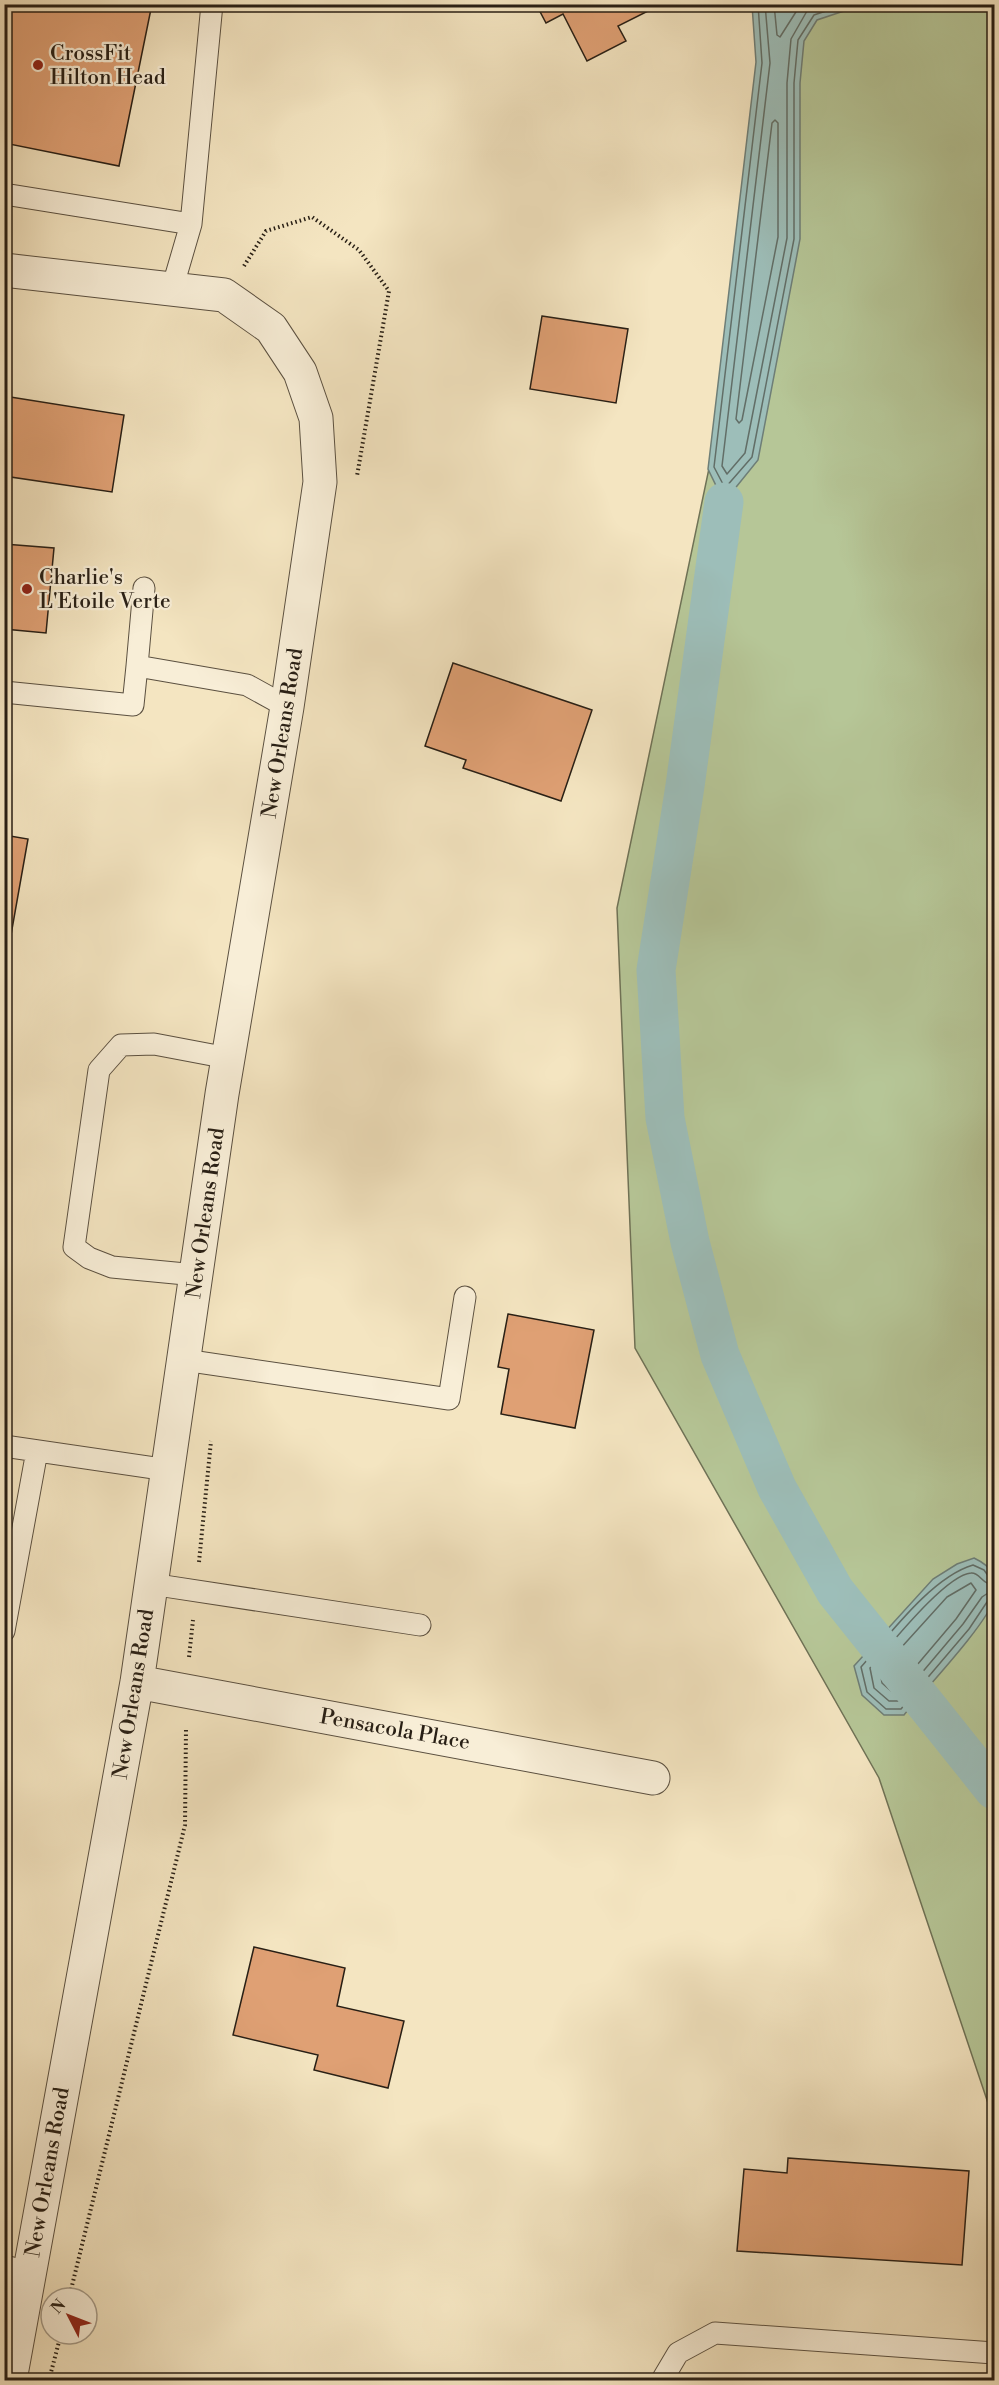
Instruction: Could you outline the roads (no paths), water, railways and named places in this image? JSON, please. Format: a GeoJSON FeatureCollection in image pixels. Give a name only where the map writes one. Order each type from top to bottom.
{"type":"FeatureCollection","features":[{"type":"Feature","properties":{"kind":"street","name":"New Orleans Road"},"geometry":{"type":"LineString","coordinates":[[4,270],[224,295],[271,328],[300,372],[316,418],[321,482],[287,707],[228,1058],[137,1682],[17,2269],[10,2380]]}},
{"type":"Feature","properties":{"kind":"street","name":"Pensacola Place"},"geometry":{"type":"LineString","coordinates":[[137,1682],[653,1778]]}},
{"type":"Feature","properties":{"kind":"lane"},"geometry":{"type":"LineString","coordinates":[[172,289],[191,224],[212,4]]}},
{"type":"Feature","properties":{"kind":"lane"},"geometry":{"type":"LineString","coordinates":[[4,194],[191,224]]}},
{"type":"Feature","properties":{"kind":"lane"},"geometry":{"type":"LineString","coordinates":[[4,692],[133,705],[144,588]]}},
{"type":"Feature","properties":{"kind":"lane"},"geometry":{"type":"LineString","coordinates":[[137,666],[247,685],[287,707]]}},
{"type":"Feature","properties":{"kind":"lane"},"geometry":{"type":"LineString","coordinates":[[196,1275],[112,1267],[89,1258],[74,1247],[99,1070],[121,1045],[154,1044],[228,1058]]}},
{"type":"Feature","properties":{"kind":"lane"},"geometry":{"type":"LineString","coordinates":[[184,1360],[450,1399],[465,1297]]}},
{"type":"Feature","properties":{"kind":"lane"},"geometry":{"type":"LineString","coordinates":[[4,1446],[168,1470]]}},
{"type":"Feature","properties":{"kind":"lane"},"geometry":{"type":"LineString","coordinates":[[4,1631],[37,1451]]}},
{"type":"Feature","properties":{"kind":"lane"},"geometry":{"type":"LineString","coordinates":[[151,1584],[420,1625]]}},
{"type":"Feature","properties":{"kind":"lane"},"geometry":{"type":"LineString","coordinates":[[662,2380],[678,2353],[715,2333],[994,2353]]}},
{"type":"Feature","properties":{"kind":"water"},"geometry":{"type":"Polygon","coordinates":[[[752,5],[862,5],[817,20],[804,41],[800,83],[800,239],[758,460],[724,502],[708,469],[756,62],[752,5]]]}},
{"type":"Feature","properties":{"kind":"water"},"geometry":{"type":"Polygon","coordinates":[[[974,1558],[986,1565],[993,1574],[994,1598],[990,1608],[969,1639],[904,1715],[884,1715],[862,1695],[854,1666],[933,1579],[957,1564],[974,1558]]]}},
{"type":"Feature","properties":{"kind":"waterway"},"geometry":{"type":"LineString","coordinates":[[724,502],[685,786],[656,970],[665,1118],[690,1242],[720,1355],[777,1488],[835,1591],[994,1790]]}},
{"type":"Feature","properties":{"kind":"place","name":"CrossFit Hilton Head"},"geometry":{"type":"Point","coordinates":[38,65]}},
{"type":"Feature","properties":{"kind":"place","name":"Charlie's L'Etoile Verte"},"geometry":{"type":"Point","coordinates":[27,589]}}]}
